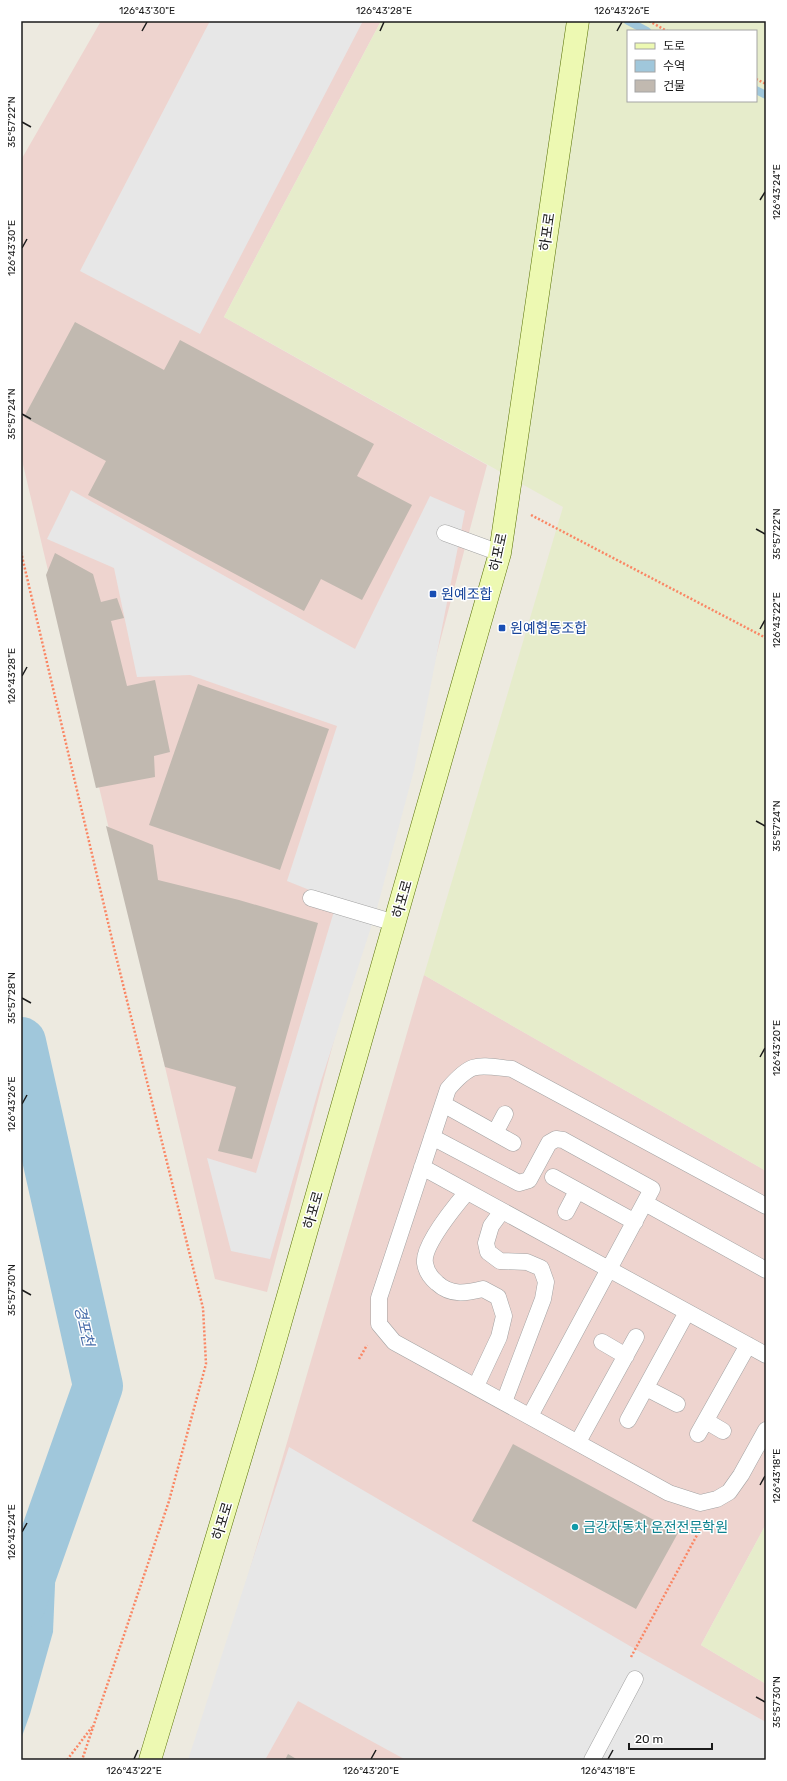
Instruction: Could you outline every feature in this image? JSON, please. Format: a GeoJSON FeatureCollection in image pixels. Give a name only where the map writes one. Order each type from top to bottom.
{"type":"FeatureCollection","features":[{"type":"Feature","properties":{"kind":"street","name":"하포로"},"geometry":{"type":"LineString","coordinates":[[150,1760],[266,1373],[500,553],[578,21]]}},
{"type":"Feature","properties":{"kind":"lane"},"geometry":{"type":"LineString","coordinates":[[445,533],[500,553]]}},
{"type":"Feature","properties":{"kind":"lane"},"geometry":{"type":"LineString","coordinates":[[311,898],[395,923]]}},
{"type":"Feature","properties":{"kind":"lane"},"geometry":{"type":"LineString","coordinates":[[766,1206],[512,1069],[480,1065],[462,1073],[448,1089],[379,1298],[379,1324],[394,1342],[669,1492],[700,1503],[717,1499],[729,1492],[741,1475],[766,1430]]}},
{"type":"Feature","properties":{"kind":"lane"},"geometry":{"type":"LineString","coordinates":[[443,1104],[513,1143]]}},
{"type":"Feature","properties":{"kind":"lane"},"geometry":{"type":"LineString","coordinates":[[495,1133],[505,1114]]}},
{"type":"Feature","properties":{"kind":"lane"},"geometry":{"type":"LineString","coordinates":[[432,1137],[519,1183],[529,1180],[550,1143],[556,1139],[563,1140],[652,1189],[646,1203],[530,1416]]}},
{"type":"Feature","properties":{"kind":"lane"},"geometry":{"type":"LineString","coordinates":[[422,1167],[766,1355]]}},
{"type":"Feature","properties":{"kind":"lane"},"geometry":{"type":"LineString","coordinates":[[553,1178],[635,1222]]}},
{"type":"Feature","properties":{"kind":"lane"},"geometry":{"type":"LineString","coordinates":[[566,1212],[577,1191]]}},
{"type":"Feature","properties":{"kind":"lane"},"geometry":{"type":"LineString","coordinates":[[466,1192],[445,1219],[430,1244],[424,1262],[430,1277],[444,1290],[455,1293],[483,1289],[498,1297],[504,1316],[499,1338],[476,1386]]}},
{"type":"Feature","properties":{"kind":"lane"},"geometry":{"type":"LineString","coordinates":[[646,1203],[766,1270]]}},
{"type":"Feature","properties":{"kind":"lane"},"geometry":{"type":"LineString","coordinates":[[502,1211],[491,1226],[486,1243],[488,1252],[500,1261],[527,1262],[541,1268],[546,1282],[542,1299],[504,1402]]}},
{"type":"Feature","properties":{"kind":"lane"},"geometry":{"type":"LineString","coordinates":[[628,1420],[687,1312]]}},
{"type":"Feature","properties":{"kind":"lane"},"geometry":{"type":"LineString","coordinates":[[578,1442],[636,1337]]}},
{"type":"Feature","properties":{"kind":"lane"},"geometry":{"type":"LineString","coordinates":[[602,1342],[626,1356]]}},
{"type":"Feature","properties":{"kind":"lane"},"geometry":{"type":"LineString","coordinates":[[724,1430],[702,1427],[748,1345]]}},
{"type":"Feature","properties":{"kind":"lane"},"geometry":{"type":"LineString","coordinates":[[646,1388],[677,1404]]}},
{"type":"Feature","properties":{"kind":"lane"},"geometry":{"type":"LineString","coordinates":[[592,1760],[636,1679]]}},
{"type":"Feature","properties":{"kind":"path"},"geometry":{"type":"LineString","coordinates":[[649,21],[665,30]]}},
{"type":"Feature","properties":{"kind":"path"},"geometry":{"type":"LineString","coordinates":[[757,80],[766,84]]}},
{"type":"Feature","properties":{"kind":"path"},"geometry":{"type":"LineString","coordinates":[[507,503],[766,638]]}},
{"type":"Feature","properties":{"kind":"path"},"geometry":{"type":"LineString","coordinates":[[21,552],[113,944],[203,1308],[206,1364],[169,1501],[82,1760]]}},
{"type":"Feature","properties":{"kind":"path"},"geometry":{"type":"LineString","coordinates":[[629,1660],[717,1499]]}},
{"type":"Feature","properties":{"kind":"path"},"geometry":{"type":"LineString","coordinates":[[67,1760],[94,1726]]}},
{"type":"Feature","properties":{"kind":"shaded area"},"geometry":{"type":"Polygon","coordinates":[[[101,21],[381,21],[224,317],[487,465],[267,1292],[215,1279],[21,456],[21,160],[101,21]]]}},
{"type":"Feature","properties":{"kind":"shaded area"},"geometry":{"type":"Polygon","coordinates":[[[210,21],[363,21],[200,334],[80,271],[210,21]]]}},
{"type":"Feature","properties":{"kind":"shaded area"},"geometry":{"type":"Polygon","coordinates":[[[71,490],[355,649],[430,496],[465,511],[414,770],[376,912],[321,1081],[270,1259],[231,1251],[207,1158],[256,1173],[337,901],[287,881],[337,726],[190,675],[137,677],[114,568],[47,539],[71,490]]]}},
{"type":"Feature","properties":{"kind":"shaded area"},"geometry":{"type":"Polygon","coordinates":[[[424,975],[766,1171],[766,1524],[701,1645],[766,1684],[766,1760],[194,1760],[424,975]]]}},
{"type":"Feature","properties":{"kind":"shaded area"},"geometry":{"type":"Polygon","coordinates":[[[289,1447],[635,1649],[766,1722],[766,1760],[406,1760],[298,1701],[265,1760],[188,1760],[289,1447]]]}},
{"type":"Feature","properties":{"kind":"green space"},"geometry":{"type":"Polygon","coordinates":[[[381,21],[766,21],[766,1171],[424,975],[563,507],[224,317],[381,21]]]}},
{"type":"Feature","properties":{"kind":"green space"},"geometry":{"type":"Polygon","coordinates":[[[766,1524],[766,1684],[701,1645],[766,1524]]]}},
{"type":"Feature","properties":{"kind":"water"},"geometry":{"type":"Polygon","coordinates":[[[57,1538],[53,1632],[30,1714],[21,1739],[21,1584],[57,1538]]]}},
{"type":"Feature","properties":{"kind":"building"},"geometry":{"type":"Polygon","coordinates":[[[75,322],[164,370],[180,340],[374,444],[357,476],[412,505],[362,600],[321,579],[304,611],[88,495],[106,461],[24,417],[75,322]]]}},
{"type":"Feature","properties":{"kind":"building"},"geometry":{"type":"Polygon","coordinates":[[[55,553],[93,574],[101,602],[117,598],[124,618],[111,621],[127,686],[155,680],[170,752],[154,756],[155,777],[96,788],[46,575],[55,553]]]}},
{"type":"Feature","properties":{"kind":"building"},"geometry":{"type":"Polygon","coordinates":[[[198,684],[329,729],[280,870],[149,825],[198,684]]]}},
{"type":"Feature","properties":{"kind":"building"},"geometry":{"type":"Polygon","coordinates":[[[106,826],[153,845],[158,880],[239,900],[318,923],[252,1159],[218,1151],[236,1087],[165,1067],[106,826]]]}},
{"type":"Feature","properties":{"kind":"building","name":"금강자동차 운전전문학원"},"geometry":{"type":"Polygon","coordinates":[[[513,1444],[678,1533],[636,1609],[472,1521],[513,1444]]]}},
{"type":"Feature","properties":{"kind":"building"},"geometry":{"type":"Polygon","coordinates":[[[288,1754],[298,1760],[285,1760],[288,1754]]]}},
{"type":"Feature","properties":{"kind":"waterway"},"geometry":{"type":"LineString","coordinates":[[628,21],[645,30]]}},
{"type":"Feature","properties":{"kind":"waterway"},"geometry":{"type":"LineString","coordinates":[[757,90],[766,95]]}},
{"type":"Feature","properties":{"kind":"waterway","name":"경포천"},"geometry":{"type":"LineString","coordinates":[[21,1042],[98,1386],[21,1604]]}},
{"type":"Feature","properties":{"kind":"place","name":"원예조합"},"geometry":{"type":"Point","coordinates":[433,594]}},
{"type":"Feature","properties":{"kind":"place","name":"원예협동조합"},"geometry":{"type":"Point","coordinates":[502,628]}},
{"type":"Feature","properties":{"kind":"place","name":"금강자동차 운전전문학원"},"geometry":{"type":"Point","coordinates":[575,1527]}}]}
